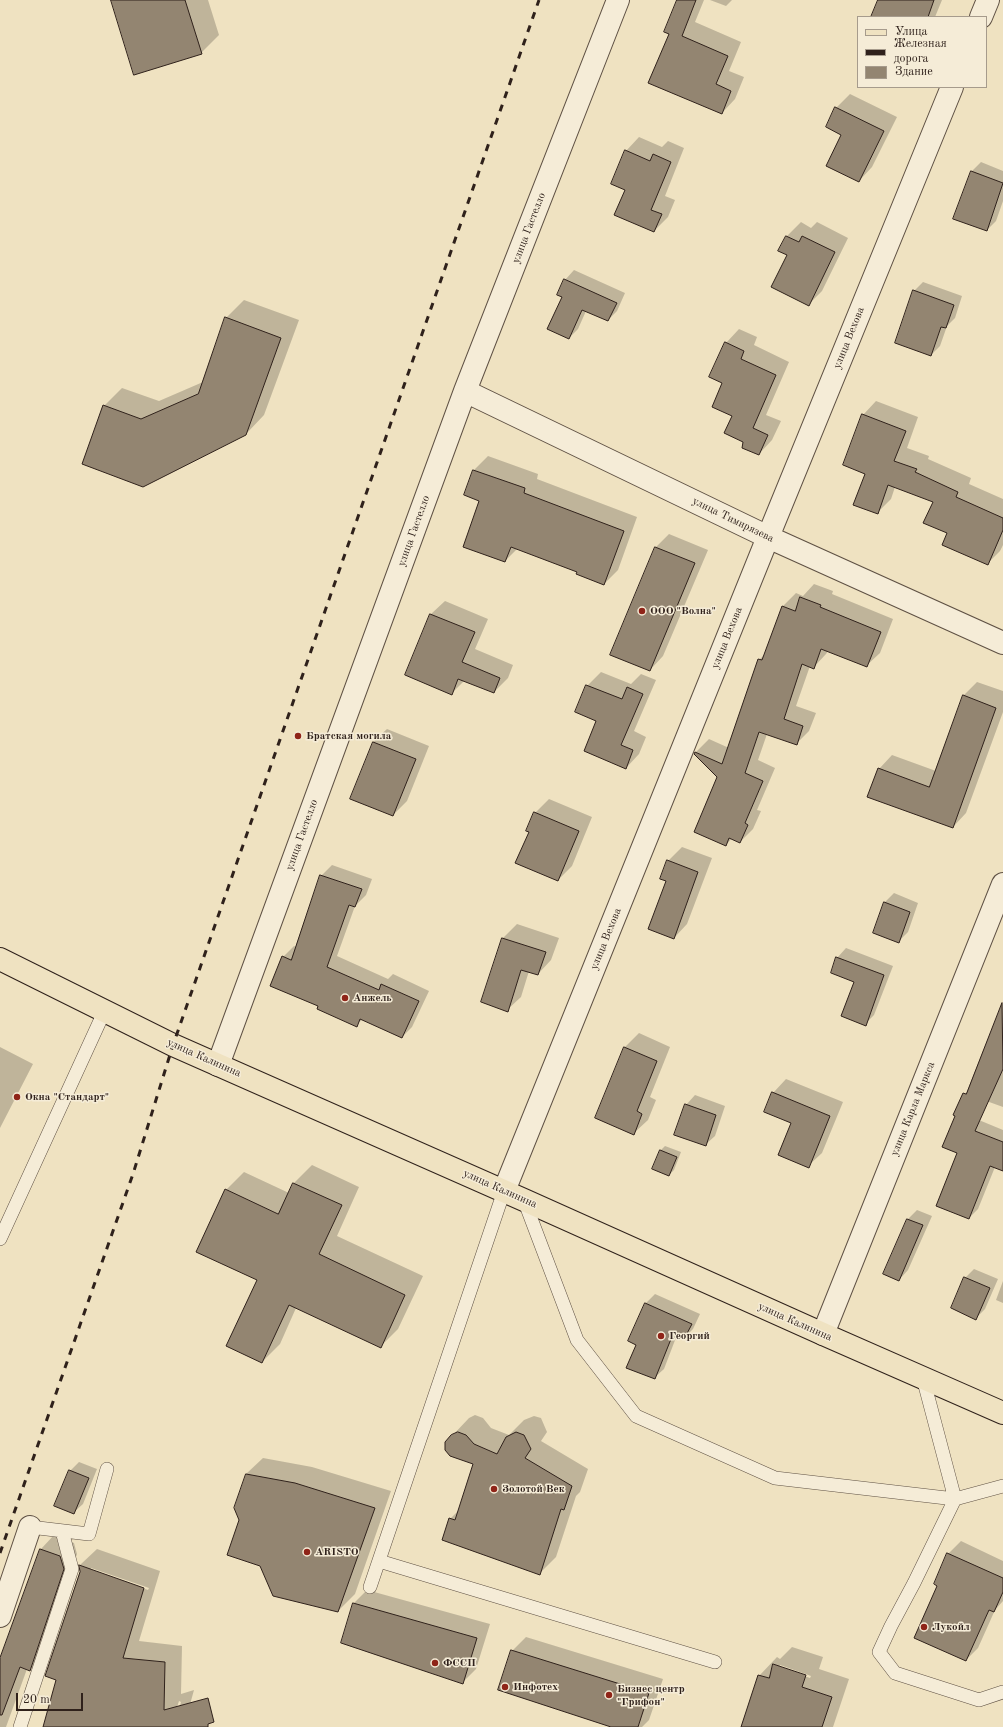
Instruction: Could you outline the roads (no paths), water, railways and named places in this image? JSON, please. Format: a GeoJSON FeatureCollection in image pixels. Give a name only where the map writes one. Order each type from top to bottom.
{"type":"FeatureCollection","features":[{"type":"Feature","properties":{"kind":"main road","name":"улица Калинина"},"geometry":{"type":"LineString","coordinates":[[0,959],[105,1010],[174,1046],[1003,1413]]}},
{"type":"Feature","properties":{"kind":"street","name":"улица Гастелло"},"geometry":{"type":"LineString","coordinates":[[218,1065],[466,392],[618,0]]}},
{"type":"Feature","properties":{"kind":"street"},"geometry":{"type":"LineString","coordinates":[[981,16],[988,0]]}},
{"type":"Feature","properties":{"kind":"street","name":"улица Вехова"},"geometry":{"type":"LineString","coordinates":[[504,1191],[768,537],[952,88]]}},
{"type":"Feature","properties":{"kind":"street","name":"улица Тимирязева"},"geometry":{"type":"LineString","coordinates":[[466,392],[768,537],[1003,643]]}},
{"type":"Feature","properties":{"kind":"street","name":"улица Карла Маркса"},"geometry":{"type":"LineString","coordinates":[[823,1334],[1003,884]]}},
{"type":"Feature","properties":{"kind":"street"},"geometry":{"type":"LineString","coordinates":[[0,1616],[30,1528]]}},
{"type":"Feature","properties":{"kind":"lane"},"geometry":{"type":"LineString","coordinates":[[0,1239],[105,1010]]}},
{"type":"Feature","properties":{"kind":"lane"},"geometry":{"type":"LineString","coordinates":[[370,1587],[504,1191]]}},
{"type":"Feature","properties":{"kind":"lane"},"geometry":{"type":"LineString","coordinates":[[524,1200],[577,1340],[636,1416],[775,1478],[955,1499],[1003,1486]]}},
{"type":"Feature","properties":{"kind":"lane"},"geometry":{"type":"LineString","coordinates":[[923,1378],[955,1499],[879,1652],[896,1673],[979,1700],[1003,1692]]}},
{"type":"Feature","properties":{"kind":"lane"},"geometry":{"type":"LineString","coordinates":[[30,1528],[89,1534],[107,1469]]}},
{"type":"Feature","properties":{"kind":"lane"},"geometry":{"type":"LineString","coordinates":[[20,1727],[72,1568],[62,1531]]}},
{"type":"Feature","properties":{"kind":"lane"},"geometry":{"type":"LineString","coordinates":[[379,1561],[715,1662]]}},
{"type":"Feature","properties":{"kind":"railway"},"geometry":{"type":"LineString","coordinates":[[0,1553],[133,1174],[173,1045],[539,0]]}},
{"type":"Feature","properties":{"kind":"place","name":"ООО \"Волна\""},"geometry":{"type":"Point","coordinates":[642,611]}},
{"type":"Feature","properties":{"kind":"place","name":"Братская могила"},"geometry":{"type":"Point","coordinates":[298,736]}},
{"type":"Feature","properties":{"kind":"place","name":"Анжель"},"geometry":{"type":"Point","coordinates":[345,998]}},
{"type":"Feature","properties":{"kind":"place","name":"Окна \"Стандарт\""},"geometry":{"type":"Point","coordinates":[17,1097]}},
{"type":"Feature","properties":{"kind":"place","name":"Георгий"},"geometry":{"type":"Point","coordinates":[661,1336]}},
{"type":"Feature","properties":{"kind":"place","name":"Золотой Век"},"geometry":{"type":"Point","coordinates":[494,1489]}},
{"type":"Feature","properties":{"kind":"place","name":"ARISTO"},"geometry":{"type":"Point","coordinates":[307,1552]}},
{"type":"Feature","properties":{"kind":"place","name":"Лукойл"},"geometry":{"type":"Point","coordinates":[924,1627]}},
{"type":"Feature","properties":{"kind":"place","name":"ФССП"},"geometry":{"type":"Point","coordinates":[435,1663]}},
{"type":"Feature","properties":{"kind":"place","name":"Инфотех"},"geometry":{"type":"Point","coordinates":[505,1687]}},
{"type":"Feature","properties":{"kind":"place","name":"Бизнес центр \"Грифон\""},"geometry":{"type":"Point","coordinates":[609,1695]}}]}
